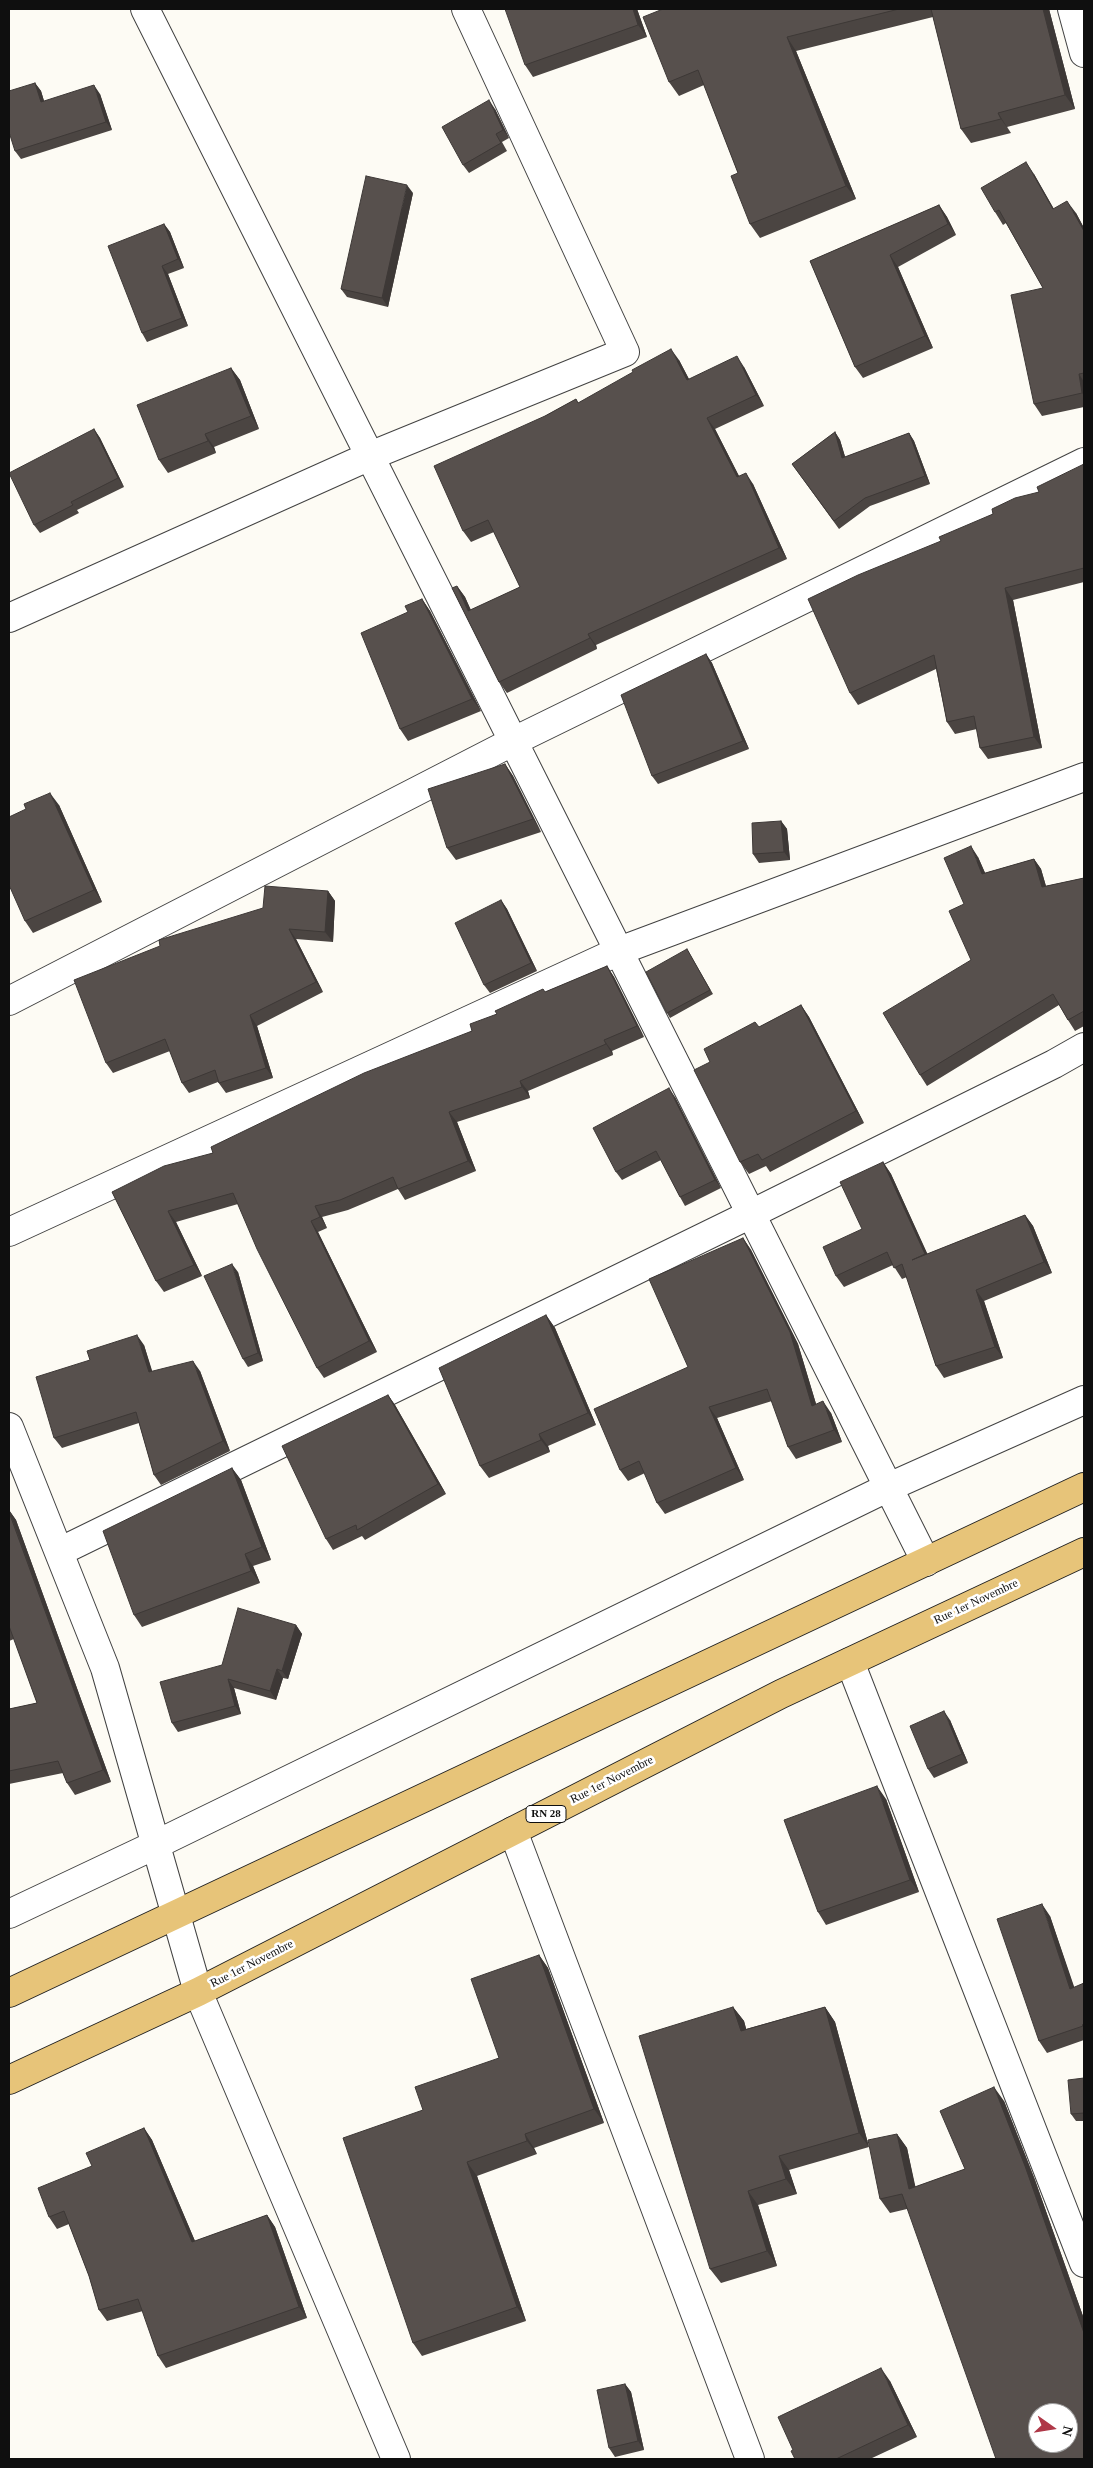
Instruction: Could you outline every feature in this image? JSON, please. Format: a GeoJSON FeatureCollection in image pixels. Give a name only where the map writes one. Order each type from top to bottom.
{"type":"FeatureCollection","features":[{"type":"Feature","properties":{"kind":"main road"},"geometry":{"type":"LineString","coordinates":[[9,1993],[1084,1487]]}},
{"type":"Feature","properties":{"kind":"main road","name":"Rue 1er Novembre"},"geometry":{"type":"LineString","coordinates":[[9,2080],[198,1992],[782,1694],[1084,1552]]}},
{"type":"Feature","properties":{"kind":"street"},"geometry":{"type":"LineString","coordinates":[[145,9],[926,1562]]}},
{"type":"Feature","properties":{"kind":"street"},"geometry":{"type":"LineString","coordinates":[[9,618],[370,456],[624,352],[466,9]]}},
{"type":"Feature","properties":{"kind":"street"},"geometry":{"type":"LineString","coordinates":[[1072,9],[1084,54]]}},
{"type":"Feature","properties":{"kind":"street"},"geometry":{"type":"LineString","coordinates":[[9,1001],[514,742],[1084,462]]}},
{"type":"Feature","properties":{"kind":"street"},"geometry":{"type":"LineString","coordinates":[[9,1232],[619,951],[1084,777]]}},
{"type":"Feature","properties":{"kind":"street"},"geometry":{"type":"LineString","coordinates":[[59,1552],[751,1214],[1046,1068],[1084,1046]]}},
{"type":"Feature","properties":{"kind":"street"},"geometry":{"type":"LineString","coordinates":[[9,1914],[155,1845],[889,1488],[1084,1400]]}},
{"type":"Feature","properties":{"kind":"street"},"geometry":{"type":"LineString","coordinates":[[9,1427],[105,1668],[198,1992],[396,2459]]}},
{"type":"Feature","properties":{"kind":"street"},"geometry":{"type":"LineString","coordinates":[[850,1662],[1084,2263]]}},
{"type":"Feature","properties":{"kind":"street"},"geometry":{"type":"LineString","coordinates":[[513,1831],[750,2459]]}},
{"type":"Feature","properties":{"kind":"building"},"geometry":{"type":"Polygon","coordinates":[[[505,9],[633,9],[638,25],[525,65],[505,9]]]}},
{"type":"Feature","properties":{"kind":"building"},"geometry":{"type":"Polygon","coordinates":[[[663,9],[899,9],[787,37],[846,186],[750,224],[731,176],[738,173],[698,70],[669,82],[643,17],[663,9]]]}},
{"type":"Feature","properties":{"kind":"building"},"geometry":{"type":"Polygon","coordinates":[[[931,9],[1043,9],[1065,95],[998,113],[1001,119],[961,129],[931,9]]]}},
{"type":"Feature","properties":{"kind":"building"},"geometry":{"type":"Polygon","coordinates":[[[35,83],[41,102],[94,85],[106,122],[15,151],[9,132],[9,91],[35,83]]]}},
{"type":"Feature","properties":{"kind":"building"},"geometry":{"type":"Polygon","coordinates":[[[489,100],[503,130],[496,134],[501,143],[463,165],[442,127],[489,100]]]}},
{"type":"Feature","properties":{"kind":"building"},"geometry":{"type":"Polygon","coordinates":[[[1026,162],[1053,209],[1067,201],[1084,231],[1084,373],[1079,374],[1082,393],[1034,404],[1011,295],[1043,288],[999,210],[995,212],[981,188],[1026,162]]]}},
{"type":"Feature","properties":{"kind":"building"},"geometry":{"type":"Polygon","coordinates":[[[366,176],[407,185],[382,298],[341,289],[366,176]]]}},
{"type":"Feature","properties":{"kind":"building"},"geometry":{"type":"Polygon","coordinates":[[[939,205],[948,224],[890,255],[925,336],[855,367],[810,261],[939,205]]]}},
{"type":"Feature","properties":{"kind":"building"},"geometry":{"type":"Polygon","coordinates":[[[164,224],[178,259],[162,266],[182,318],[142,333],[108,246],[164,224]]]}},
{"type":"Feature","properties":{"kind":"building"},"geometry":{"type":"Polygon","coordinates":[[[671,349],[687,380],[737,356],[756,395],[707,418],[737,477],[746,473],[779,548],[588,634],[590,638],[499,682],[452,588],[457,586],[468,611],[520,587],[488,520],[463,531],[434,466],[545,416],[576,399],[578,403],[671,349]]]}},
{"type":"Feature","properties":{"kind":"building"},"geometry":{"type":"Polygon","coordinates":[[[231,368],[251,416],[205,434],[208,441],[159,460],[137,405],[231,368]]]}},
{"type":"Feature","properties":{"kind":"building"},"geometry":{"type":"Polygon","coordinates":[[[94,429],[118,478],[71,502],[73,505],[34,525],[9,473],[94,429]]]}},
{"type":"Feature","properties":{"kind":"building"},"geometry":{"type":"Polygon","coordinates":[[[835,432],[842,458],[909,433],[925,476],[865,498],[834,521],[792,464],[835,432]]]}},
{"type":"Feature","properties":{"kind":"building"},"geometry":{"type":"Polygon","coordinates":[[[1084,464],[1084,568],[1005,588],[1034,737],[980,748],[974,716],[947,722],[934,655],[850,693],[808,599],[858,575],[941,541],[939,537],[993,514],[992,509],[1015,498],[1039,492],[1037,487],[1084,464]]]}},
{"type":"Feature","properties":{"kind":"building"},"geometry":{"type":"Polygon","coordinates":[[[422,599],[472,699],[400,729],[361,633],[408,612],[405,606],[422,599]]]}},
{"type":"Feature","properties":{"kind":"building"},"geometry":{"type":"Polygon","coordinates":[[[706,654],[743,741],[652,776],[621,695],[706,654]]]}},
{"type":"Feature","properties":{"kind":"building"},"geometry":{"type":"Polygon","coordinates":[[[505,764],[533,819],[447,848],[428,789],[505,764]]]}},
{"type":"Feature","properties":{"kind":"building"},"geometry":{"type":"Polygon","coordinates":[[[50,793],[94,890],[25,921],[9,885],[9,817],[26,809],[24,804],[50,793]]]}},
{"type":"Feature","properties":{"kind":"building"},"geometry":{"type":"Polygon","coordinates":[[[781,821],[784,852],[753,854],[752,823],[781,821]]]}},
{"type":"Feature","properties":{"kind":"building"},"geometry":{"type":"Polygon","coordinates":[[[971,846],[982,874],[1034,859],[1042,887],[1084,878],[1084,1011],[1068,1020],[1053,994],[920,1075],[883,1013],[971,960],[949,911],[964,904],[944,858],[971,846]]]}},
{"type":"Feature","properties":{"kind":"building"},"geometry":{"type":"Polygon","coordinates":[[[265,886],[328,891],[325,932],[289,929],[316,982],[250,1015],[266,1068],[219,1083],[215,1070],[182,1083],[165,1039],[106,1063],[74,980],[160,946],[159,940],[263,908],[265,886]]]}},
{"type":"Feature","properties":{"kind":"building"},"geometry":{"type":"Polygon","coordinates":[[[501,900],[531,963],[484,985],[455,923],[501,900]]]}},
{"type":"Feature","properties":{"kind":"building"},"geometry":{"type":"Polygon","coordinates":[[[687,949],[710,990],[667,1013],[646,972],[687,949]]]}},
{"type":"Feature","properties":{"kind":"building"},"geometry":{"type":"Polygon","coordinates":[[[607,966],[637,1026],[604,1040],[606,1044],[520,1081],[522,1087],[449,1112],[468,1161],[398,1189],[393,1177],[340,1200],[315,1206],[320,1217],[311,1221],[369,1341],[317,1368],[257,1249],[233,1193],[168,1211],[194,1265],[156,1281],[112,1192],[164,1166],[213,1153],[211,1147],[364,1073],[472,1031],[470,1024],[497,1014],[495,1011],[543,989],[545,992],[607,966]]]}},
{"type":"Feature","properties":{"kind":"building"},"geometry":{"type":"Polygon","coordinates":[[[801,1005],[856,1111],[762,1160],[758,1154],[740,1162],[694,1070],[710,1062],[704,1049],[755,1022],[759,1027],[801,1005]]]}},
{"type":"Feature","properties":{"kind":"building"},"geometry":{"type":"Polygon","coordinates":[[[669,1088],[715,1180],[680,1197],[656,1151],[616,1172],[593,1128],[669,1088]]]}},
{"type":"Feature","properties":{"kind":"building"},"geometry":{"type":"Polygon","coordinates":[[[883,1162],[925,1254],[912,1260],[1025,1215],[1044,1262],[976,1290],[995,1347],[936,1366],[902,1264],[894,1268],[887,1252],[836,1276],[823,1247],[862,1229],[840,1182],[883,1162]]]}},
{"type":"Feature","properties":{"kind":"building"},"geometry":{"type":"Polygon","coordinates":[[[743,1238],[790,1332],[812,1406],[823,1401],[834,1430],[788,1447],[767,1389],[709,1407],[736,1468],[657,1503],[639,1461],[620,1470],[594,1409],[688,1367],[649,1279],[743,1238]]]}},
{"type":"Feature","properties":{"kind":"building"},"geometry":{"type":"Polygon","coordinates":[[[232,1264],[258,1353],[243,1359],[204,1276],[232,1264]]]}},
{"type":"Feature","properties":{"kind":"building"},"geometry":{"type":"Polygon","coordinates":[[[546,1315],[588,1413],[539,1434],[541,1440],[480,1466],[439,1368],[546,1315]]]}},
{"type":"Feature","properties":{"kind":"building"},"geometry":{"type":"Polygon","coordinates":[[[137,1335],[149,1372],[193,1361],[223,1441],[154,1475],[136,1412],[54,1438],[36,1377],[90,1360],[87,1351],[137,1335]]]}},
{"type":"Feature","properties":{"kind":"building"},"geometry":{"type":"Polygon","coordinates":[[[388,1395],[438,1484],[357,1530],[356,1525],[326,1539],[282,1446],[388,1395]]]}},
{"type":"Feature","properties":{"kind":"building"},"geometry":{"type":"Polygon","coordinates":[[[232,1468],[262,1547],[245,1554],[251,1571],[134,1615],[103,1531],[232,1468]]]}},
{"type":"Feature","properties":{"kind":"building"},"geometry":{"type":"Polygon","coordinates":[[[9,1512],[103,1770],[67,1783],[58,1761],[9,1771],[9,1709],[37,1703],[9,1626],[9,1512]]]}},
{"type":"Feature","properties":{"kind":"building"},"geometry":{"type":"Polygon","coordinates":[[[238,1608],[296,1625],[282,1671],[277,1669],[270,1691],[228,1679],[235,1706],[172,1723],[160,1682],[222,1665],[238,1608]]]}},
{"type":"Feature","properties":{"kind":"building"},"geometry":{"type":"Polygon","coordinates":[[[944,1711],[962,1754],[928,1769],[910,1726],[944,1711]]]}},
{"type":"Feature","properties":{"kind":"building"},"geometry":{"type":"Polygon","coordinates":[[[877,1786],[910,1880],[818,1912],[784,1820],[877,1786]]]}},
{"type":"Feature","properties":{"kind":"building"},"geometry":{"type":"Polygon","coordinates":[[[1042,1904],[1070,1989],[1084,1983],[1084,2024],[1083,2026],[1039,2041],[997,1919],[1042,1904]]]}},
{"type":"Feature","properties":{"kind":"building"},"geometry":{"type":"Polygon","coordinates":[[[539,1955],[594,2109],[525,2134],[527,2141],[467,2162],[517,2307],[413,2343],[343,2138],[423,2110],[415,2087],[499,2058],[471,1979],[539,1955]]]}},
{"type":"Feature","properties":{"kind":"building"},"geometry":{"type":"Polygon","coordinates":[[[733,2007],[741,2031],[825,2007],[859,2133],[779,2156],[786,2179],[748,2191],[767,2251],[710,2269],[639,2036],[733,2007]]]}},
{"type":"Feature","properties":{"kind":"building"},"geometry":{"type":"Polygon","coordinates":[[[1084,2078],[1084,2113],[1071,2114],[1068,2080],[1084,2078]]]}},
{"type":"Feature","properties":{"kind":"building"},"geometry":{"type":"Polygon","coordinates":[[[994,2087],[1025,2166],[1084,2333],[1084,2459],[996,2459],[902,2194],[880,2199],[868,2140],[897,2134],[909,2189],[965,2169],[940,2111],[994,2087]]]}},
{"type":"Feature","properties":{"kind":"building"},"geometry":{"type":"Polygon","coordinates":[[[144,2128],[192,2242],[267,2215],[299,2307],[158,2356],[138,2299],[99,2310],[89,2276],[64,2211],[49,2217],[38,2188],[92,2166],[86,2153],[144,2128]]]}},
{"type":"Feature","properties":{"kind":"building"},"geometry":{"type":"Polygon","coordinates":[[[881,2368],[908,2425],[836,2459],[795,2459],[791,2451],[793,2450],[778,2417],[881,2368]]]}},
{"type":"Feature","properties":{"kind":"building"},"geometry":{"type":"Polygon","coordinates":[[[625,2384],[638,2441],[609,2448],[597,2390],[625,2384]]]}}]}
